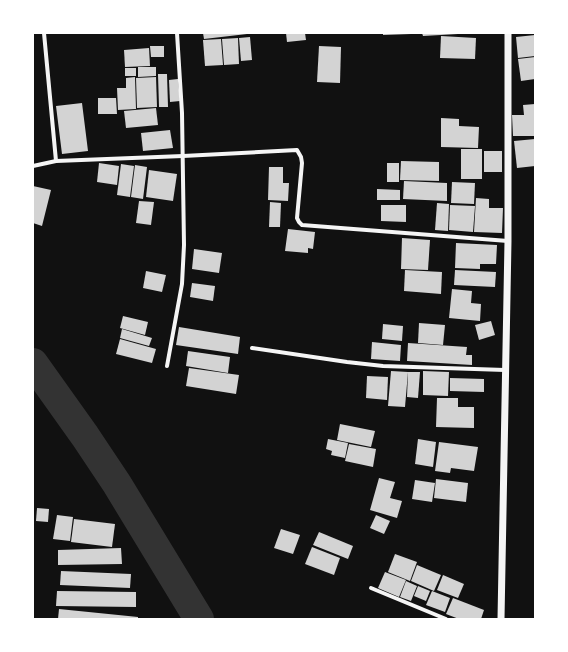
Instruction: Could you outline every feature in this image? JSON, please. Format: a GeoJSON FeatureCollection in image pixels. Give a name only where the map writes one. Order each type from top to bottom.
{"type":"FeatureCollection","features":[{"type":"Feature","properties":{"kind":"street"},"geometry":{"type":"LineString","coordinates":[[44,33],[56,160]]}},
{"type":"Feature","properties":{"kind":"street"},"geometry":{"type":"LineString","coordinates":[[167,366],[182,284],[184,245],[182,113],[177,33]]}},
{"type":"Feature","properties":{"kind":"street"},"geometry":{"type":"LineString","coordinates":[[501,619],[508,241],[508,33]]}},
{"type":"Feature","properties":{"kind":"street"},"geometry":{"type":"LineString","coordinates":[[33,166],[56,160],[183,156],[297,150],[301,157],[302,164],[297,218],[302,225],[508,241]]}},
{"type":"Feature","properties":{"kind":"street"},"geometry":{"type":"LineString","coordinates":[[252,348],[383,366],[505,370]]}},
{"type":"Feature","properties":{"kind":"street"},"geometry":{"type":"LineString","coordinates":[[371,588],[446,619]]}},
{"type":"Feature","properties":{"kind":"building"},"geometry":{"type":"Polygon","coordinates":[[[203,33],[247,33],[247,34],[204,39],[203,33]]]}},
{"type":"Feature","properties":{"kind":"building"},"geometry":{"type":"Polygon","coordinates":[[[286,33],[305,33],[306,40],[287,42],[286,33]]]}},
{"type":"Feature","properties":{"kind":"building"},"geometry":{"type":"Polygon","coordinates":[[[383,33],[411,33],[411,34],[383,35],[383,33]]]}},
{"type":"Feature","properties":{"kind":"building"},"geometry":{"type":"Polygon","coordinates":[[[422,33],[458,33],[458,34],[423,36],[422,33]]]}},
{"type":"Feature","properties":{"kind":"building"},"geometry":{"type":"Polygon","coordinates":[[[535,35],[535,56],[518,58],[516,37],[535,35]]]}},
{"type":"Feature","properties":{"kind":"building"},"geometry":{"type":"Polygon","coordinates":[[[441,36],[476,38],[475,59],[440,58],[441,36]]]}},
{"type":"Feature","properties":{"kind":"building"},"geometry":{"type":"Polygon","coordinates":[[[250,37],[252,60],[241,61],[239,38],[250,37]]]}},
{"type":"Feature","properties":{"kind":"building"},"geometry":{"type":"Polygon","coordinates":[[[238,38],[239,64],[224,65],[222,39],[238,38]]]}},
{"type":"Feature","properties":{"kind":"building"},"geometry":{"type":"Polygon","coordinates":[[[221,39],[223,65],[205,66],[203,40],[221,39]]]}},
{"type":"Feature","properties":{"kind":"building"},"geometry":{"type":"Polygon","coordinates":[[[150,46],[164,46],[164,57],[151,57],[150,46]]]}},
{"type":"Feature","properties":{"kind":"building"},"geometry":{"type":"Polygon","coordinates":[[[319,46],[341,47],[340,83],[317,82],[319,46]]]}},
{"type":"Feature","properties":{"kind":"building"},"geometry":{"type":"Polygon","coordinates":[[[149,48],[150,66],[125,67],[124,50],[149,48]]]}},
{"type":"Feature","properties":{"kind":"building"},"geometry":{"type":"Polygon","coordinates":[[[535,57],[535,79],[521,81],[518,59],[535,57]]]}},
{"type":"Feature","properties":{"kind":"building"},"geometry":{"type":"Polygon","coordinates":[[[138,67],[156,67],[156,76],[138,77],[138,67]]]}},
{"type":"Feature","properties":{"kind":"building"},"geometry":{"type":"Polygon","coordinates":[[[125,68],[136,68],[136,76],[125,76],[125,68]]]}},
{"type":"Feature","properties":{"kind":"building"},"geometry":{"type":"Polygon","coordinates":[[[158,74],[167,74],[168,107],[159,107],[158,74]]]}},
{"type":"Feature","properties":{"kind":"building"},"geometry":{"type":"Polygon","coordinates":[[[135,77],[136,109],[118,110],[117,88],[126,88],[126,78],[135,77]]]}},
{"type":"Feature","properties":{"kind":"building"},"geometry":{"type":"Polygon","coordinates":[[[156,77],[157,107],[137,108],[136,78],[156,77]]]}},
{"type":"Feature","properties":{"kind":"building"},"geometry":{"type":"Polygon","coordinates":[[[178,79],[180,101],[170,102],[169,80],[178,79]]]}},
{"type":"Feature","properties":{"kind":"building"},"geometry":{"type":"Polygon","coordinates":[[[98,98],[116,98],[117,114],[98,114],[98,98]]]}},
{"type":"Feature","properties":{"kind":"building"},"geometry":{"type":"Polygon","coordinates":[[[82,103],[88,151],[62,154],[56,106],[82,103]]]}},
{"type":"Feature","properties":{"kind":"building"},"geometry":{"type":"Polygon","coordinates":[[[535,104],[535,136],[513,136],[512,115],[524,115],[523,105],[535,104]]]}},
{"type":"Feature","properties":{"kind":"building"},"geometry":{"type":"Polygon","coordinates":[[[156,108],[158,125],[126,128],[124,111],[156,108]]]}},
{"type":"Feature","properties":{"kind":"building"},"geometry":{"type":"Polygon","coordinates":[[[441,118],[459,119],[459,126],[479,127],[478,148],[441,147],[441,118]]]}},
{"type":"Feature","properties":{"kind":"building"},"geometry":{"type":"Polygon","coordinates":[[[170,130],[173,148],[143,151],[141,133],[170,130]]]}},
{"type":"Feature","properties":{"kind":"building"},"geometry":{"type":"Polygon","coordinates":[[[535,139],[535,166],[517,168],[514,141],[535,139]]]}},
{"type":"Feature","properties":{"kind":"building"},"geometry":{"type":"Polygon","coordinates":[[[461,149],[482,149],[482,179],[461,179],[461,149]]]}},
{"type":"Feature","properties":{"kind":"building"},"geometry":{"type":"Polygon","coordinates":[[[484,151],[502,151],[502,172],[484,172],[484,151]]]}},
{"type":"Feature","properties":{"kind":"building"},"geometry":{"type":"Polygon","coordinates":[[[401,161],[439,162],[439,181],[400,180],[401,161]]]}},
{"type":"Feature","properties":{"kind":"building"},"geometry":{"type":"Polygon","coordinates":[[[99,163],[119,166],[117,185],[97,182],[99,163]]]}},
{"type":"Feature","properties":{"kind":"building"},"geometry":{"type":"Polygon","coordinates":[[[387,163],[399,163],[399,182],[387,182],[387,163]]]}},
{"type":"Feature","properties":{"kind":"building"},"geometry":{"type":"Polygon","coordinates":[[[121,164],[134,166],[130,197],[117,195],[121,164]]]}},
{"type":"Feature","properties":{"kind":"building"},"geometry":{"type":"Polygon","coordinates":[[[135,165],[147,167],[143,199],[131,197],[135,165]]]}},
{"type":"Feature","properties":{"kind":"building"},"geometry":{"type":"Polygon","coordinates":[[[269,167],[283,167],[283,183],[289,183],[288,201],[268,200],[269,167]]]}},
{"type":"Feature","properties":{"kind":"building"},"geometry":{"type":"Polygon","coordinates":[[[149,170],[177,174],[173,201],[146,197],[149,170]]]}},
{"type":"Feature","properties":{"kind":"building"},"geometry":{"type":"Polygon","coordinates":[[[404,181],[447,183],[447,201],[403,199],[404,181]]]}},
{"type":"Feature","properties":{"kind":"building"},"geometry":{"type":"Polygon","coordinates":[[[452,182],[475,183],[474,204],[451,203],[452,182]]]}},
{"type":"Feature","properties":{"kind":"building"},"geometry":{"type":"Polygon","coordinates":[[[33,186],[51,190],[42,226],[33,223],[33,186]]]}},
{"type":"Feature","properties":{"kind":"building"},"geometry":{"type":"Polygon","coordinates":[[[377,189],[400,190],[400,200],[377,200],[377,189]]]}},
{"type":"Feature","properties":{"kind":"building"},"geometry":{"type":"Polygon","coordinates":[[[476,198],[489,199],[489,208],[503,208],[502,233],[474,232],[476,198]]]}},
{"type":"Feature","properties":{"kind":"building"},"geometry":{"type":"Polygon","coordinates":[[[139,201],[154,202],[151,225],[136,223],[139,201]]]}},
{"type":"Feature","properties":{"kind":"building"},"geometry":{"type":"Polygon","coordinates":[[[270,202],[281,203],[280,227],[269,227],[270,202]]]}},
{"type":"Feature","properties":{"kind":"building"},"geometry":{"type":"Polygon","coordinates":[[[437,203],[449,204],[448,231],[435,230],[437,203]]]}},
{"type":"Feature","properties":{"kind":"building"},"geometry":{"type":"Polygon","coordinates":[[[381,205],[406,205],[406,222],[381,221],[381,205]]]}},
{"type":"Feature","properties":{"kind":"building"},"geometry":{"type":"Polygon","coordinates":[[[450,205],[475,206],[473,232],[449,230],[450,205]]]}},
{"type":"Feature","properties":{"kind":"building"},"geometry":{"type":"Polygon","coordinates":[[[288,229],[315,232],[313,249],[308,248],[308,253],[285,251],[288,229]]]}},
{"type":"Feature","properties":{"kind":"building"},"geometry":{"type":"Polygon","coordinates":[[[402,238],[430,240],[428,270],[401,269],[402,238]]]}},
{"type":"Feature","properties":{"kind":"building"},"geometry":{"type":"Polygon","coordinates":[[[456,243],[497,245],[496,264],[480,264],[480,269],[455,268],[456,243]]]}},
{"type":"Feature","properties":{"kind":"building"},"geometry":{"type":"Polygon","coordinates":[[[194,249],[222,253],[219,273],[192,269],[194,249]]]}},
{"type":"Feature","properties":{"kind":"building"},"geometry":{"type":"Polygon","coordinates":[[[405,270],[442,272],[441,294],[404,291],[405,270]]]}},
{"type":"Feature","properties":{"kind":"building"},"geometry":{"type":"Polygon","coordinates":[[[455,270],[496,272],[495,287],[454,285],[455,270]]]}},
{"type":"Feature","properties":{"kind":"building"},"geometry":{"type":"Polygon","coordinates":[[[146,271],[166,275],[162,292],[143,288],[146,271]]]}},
{"type":"Feature","properties":{"kind":"building"},"geometry":{"type":"Polygon","coordinates":[[[192,283],[215,286],[213,301],[190,297],[192,283]]]}},
{"type":"Feature","properties":{"kind":"building"},"geometry":{"type":"Polygon","coordinates":[[[452,289],[472,291],[471,303],[481,304],[480,321],[449,318],[452,289]]]}},
{"type":"Feature","properties":{"kind":"building"},"geometry":{"type":"Polygon","coordinates":[[[123,316],[148,322],[145,335],[120,328],[123,316]]]}},
{"type":"Feature","properties":{"kind":"building"},"geometry":{"type":"Polygon","coordinates":[[[491,321],[495,335],[479,340],[475,325],[491,321]]]}},
{"type":"Feature","properties":{"kind":"building"},"geometry":{"type":"Polygon","coordinates":[[[419,323],[445,325],[443,345],[418,343],[419,323]]]}},
{"type":"Feature","properties":{"kind":"building"},"geometry":{"type":"Polygon","coordinates":[[[383,324],[403,326],[402,341],[382,339],[383,324]]]}},
{"type":"Feature","properties":{"kind":"building"},"geometry":{"type":"Polygon","coordinates":[[[179,327],[240,337],[238,354],[176,345],[179,327]]]}},
{"type":"Feature","properties":{"kind":"building"},"geometry":{"type":"Polygon","coordinates":[[[122,329],[152,338],[149,346],[120,338],[122,329]]]}},
{"type":"Feature","properties":{"kind":"building"},"geometry":{"type":"Polygon","coordinates":[[[120,339],[156,349],[152,363],[116,354],[120,339]]]}},
{"type":"Feature","properties":{"kind":"building"},"geometry":{"type":"Polygon","coordinates":[[[372,342],[401,345],[400,361],[371,359],[372,342]]]}},
{"type":"Feature","properties":{"kind":"building"},"geometry":{"type":"Polygon","coordinates":[[[408,343],[467,347],[466,355],[472,355],[472,365],[407,361],[408,343]]]}},
{"type":"Feature","properties":{"kind":"building"},"geometry":{"type":"Polygon","coordinates":[[[188,351],[230,357],[228,373],[186,366],[188,351]]]}},
{"type":"Feature","properties":{"kind":"building"},"geometry":{"type":"Polygon","coordinates":[[[189,368],[239,375],[236,394],[186,386],[189,368]]]}},
{"type":"Feature","properties":{"kind":"building"},"geometry":{"type":"Polygon","coordinates":[[[391,371],[408,372],[405,407],[388,406],[391,371]]]}},
{"type":"Feature","properties":{"kind":"building"},"geometry":{"type":"Polygon","coordinates":[[[423,371],[449,372],[448,396],[423,395],[423,371]]]}},
{"type":"Feature","properties":{"kind":"building"},"geometry":{"type":"Polygon","coordinates":[[[408,372],[420,372],[418,398],[407,397],[408,372]]]}},
{"type":"Feature","properties":{"kind":"building"},"geometry":{"type":"Polygon","coordinates":[[[367,376],[388,377],[387,400],[366,398],[367,376]]]}},
{"type":"Feature","properties":{"kind":"building"},"geometry":{"type":"Polygon","coordinates":[[[450,378],[484,379],[484,392],[450,391],[450,378]]]}},
{"type":"Feature","properties":{"kind":"building"},"geometry":{"type":"Polygon","coordinates":[[[437,398],[458,398],[458,407],[474,407],[474,428],[436,427],[437,398]]]}},
{"type":"Feature","properties":{"kind":"building"},"geometry":{"type":"Polygon","coordinates":[[[340,424],[375,431],[371,447],[337,440],[340,424]]]}},
{"type":"Feature","properties":{"kind":"building"},"geometry":{"type":"Polygon","coordinates":[[[328,439],[348,443],[345,458],[331,455],[332,451],[326,449],[328,439]]]}},
{"type":"Feature","properties":{"kind":"building"},"geometry":{"type":"Polygon","coordinates":[[[418,439],[436,442],[433,467],[415,464],[418,439]]]}},
{"type":"Feature","properties":{"kind":"building"},"geometry":{"type":"Polygon","coordinates":[[[439,442],[478,447],[474,471],[451,468],[450,473],[435,471],[439,442]]]}},
{"type":"Feature","properties":{"kind":"building"},"geometry":{"type":"Polygon","coordinates":[[[349,444],[376,449],[373,467],[345,461],[349,444]]]}},
{"type":"Feature","properties":{"kind":"building"},"geometry":{"type":"Polygon","coordinates":[[[379,478],[395,482],[390,498],[402,501],[397,518],[370,510],[379,478]]]}},
{"type":"Feature","properties":{"kind":"building"},"geometry":{"type":"Polygon","coordinates":[[[436,479],[468,483],[466,502],[434,498],[436,479]]]}},
{"type":"Feature","properties":{"kind":"building"},"geometry":{"type":"Polygon","coordinates":[[[415,480],[435,483],[432,502],[412,499],[415,480]]]}},
{"type":"Feature","properties":{"kind":"building"},"geometry":{"type":"Polygon","coordinates":[[[37,508],[49,509],[48,522],[36,521],[37,508]]]}},
{"type":"Feature","properties":{"kind":"building"},"geometry":{"type":"Polygon","coordinates":[[[57,515],[73,517],[70,541],[53,539],[57,515]]]}},
{"type":"Feature","properties":{"kind":"building"},"geometry":{"type":"Polygon","coordinates":[[[376,515],[390,521],[384,534],[370,528],[376,515]]]}},
{"type":"Feature","properties":{"kind":"building"},"geometry":{"type":"Polygon","coordinates":[[[74,519],[115,524],[112,547],[71,542],[74,519]]]}},
{"type":"Feature","properties":{"kind":"building"},"geometry":{"type":"Polygon","coordinates":[[[281,529],[300,535],[293,554],[274,548],[281,529]]]}},
{"type":"Feature","properties":{"kind":"building"},"geometry":{"type":"Polygon","coordinates":[[[319,532],[353,546],[348,559],[313,545],[319,532]]]}},
{"type":"Feature","properties":{"kind":"building"},"geometry":{"type":"Polygon","coordinates":[[[312,547],[340,558],[334,575],[305,564],[312,547]]]}},
{"type":"Feature","properties":{"kind":"building"},"geometry":{"type":"Polygon","coordinates":[[[121,548],[122,564],[58,565],[58,550],[121,548]]]}},
{"type":"Feature","properties":{"kind":"building"},"geometry":{"type":"Polygon","coordinates":[[[395,554],[417,562],[410,581],[388,572],[395,554]]]}},
{"type":"Feature","properties":{"kind":"building"},"geometry":{"type":"Polygon","coordinates":[[[417,565],[441,575],[434,591],[411,581],[417,565]]]}},
{"type":"Feature","properties":{"kind":"building"},"geometry":{"type":"Polygon","coordinates":[[[61,571],[131,574],[130,588],[60,585],[61,571]]]}},
{"type":"Feature","properties":{"kind":"building"},"geometry":{"type":"Polygon","coordinates":[[[385,572],[406,580],[399,597],[378,588],[385,572]]]}},
{"type":"Feature","properties":{"kind":"building"},"geometry":{"type":"Polygon","coordinates":[[[443,575],[464,584],[458,598],[437,590],[443,575]]]}},
{"type":"Feature","properties":{"kind":"building"},"geometry":{"type":"Polygon","coordinates":[[[406,581],[417,586],[411,601],[400,597],[406,581]]]}},
{"type":"Feature","properties":{"kind":"building"},"geometry":{"type":"Polygon","coordinates":[[[418,586],[430,591],[426,601],[414,596],[418,586]]]}},
{"type":"Feature","properties":{"kind":"building"},"geometry":{"type":"Polygon","coordinates":[[[57,591],[136,592],[136,607],[56,606],[57,591]]]}},
{"type":"Feature","properties":{"kind":"building"},"geometry":{"type":"Polygon","coordinates":[[[432,591],[450,598],[445,612],[426,605],[432,591]]]}},
{"type":"Feature","properties":{"kind":"building"},"geometry":{"type":"Polygon","coordinates":[[[453,598],[484,610],[481,619],[459,619],[446,614],[453,598]]]}},
{"type":"Feature","properties":{"kind":"building"},"geometry":{"type":"Polygon","coordinates":[[[59,609],[138,617],[138,619],[58,619],[59,609]]]}},
{"type":"Feature","properties":{"kind":"waterway"},"geometry":{"type":"LineString","coordinates":[[33,363],[117,484],[199,619]]}}]}
